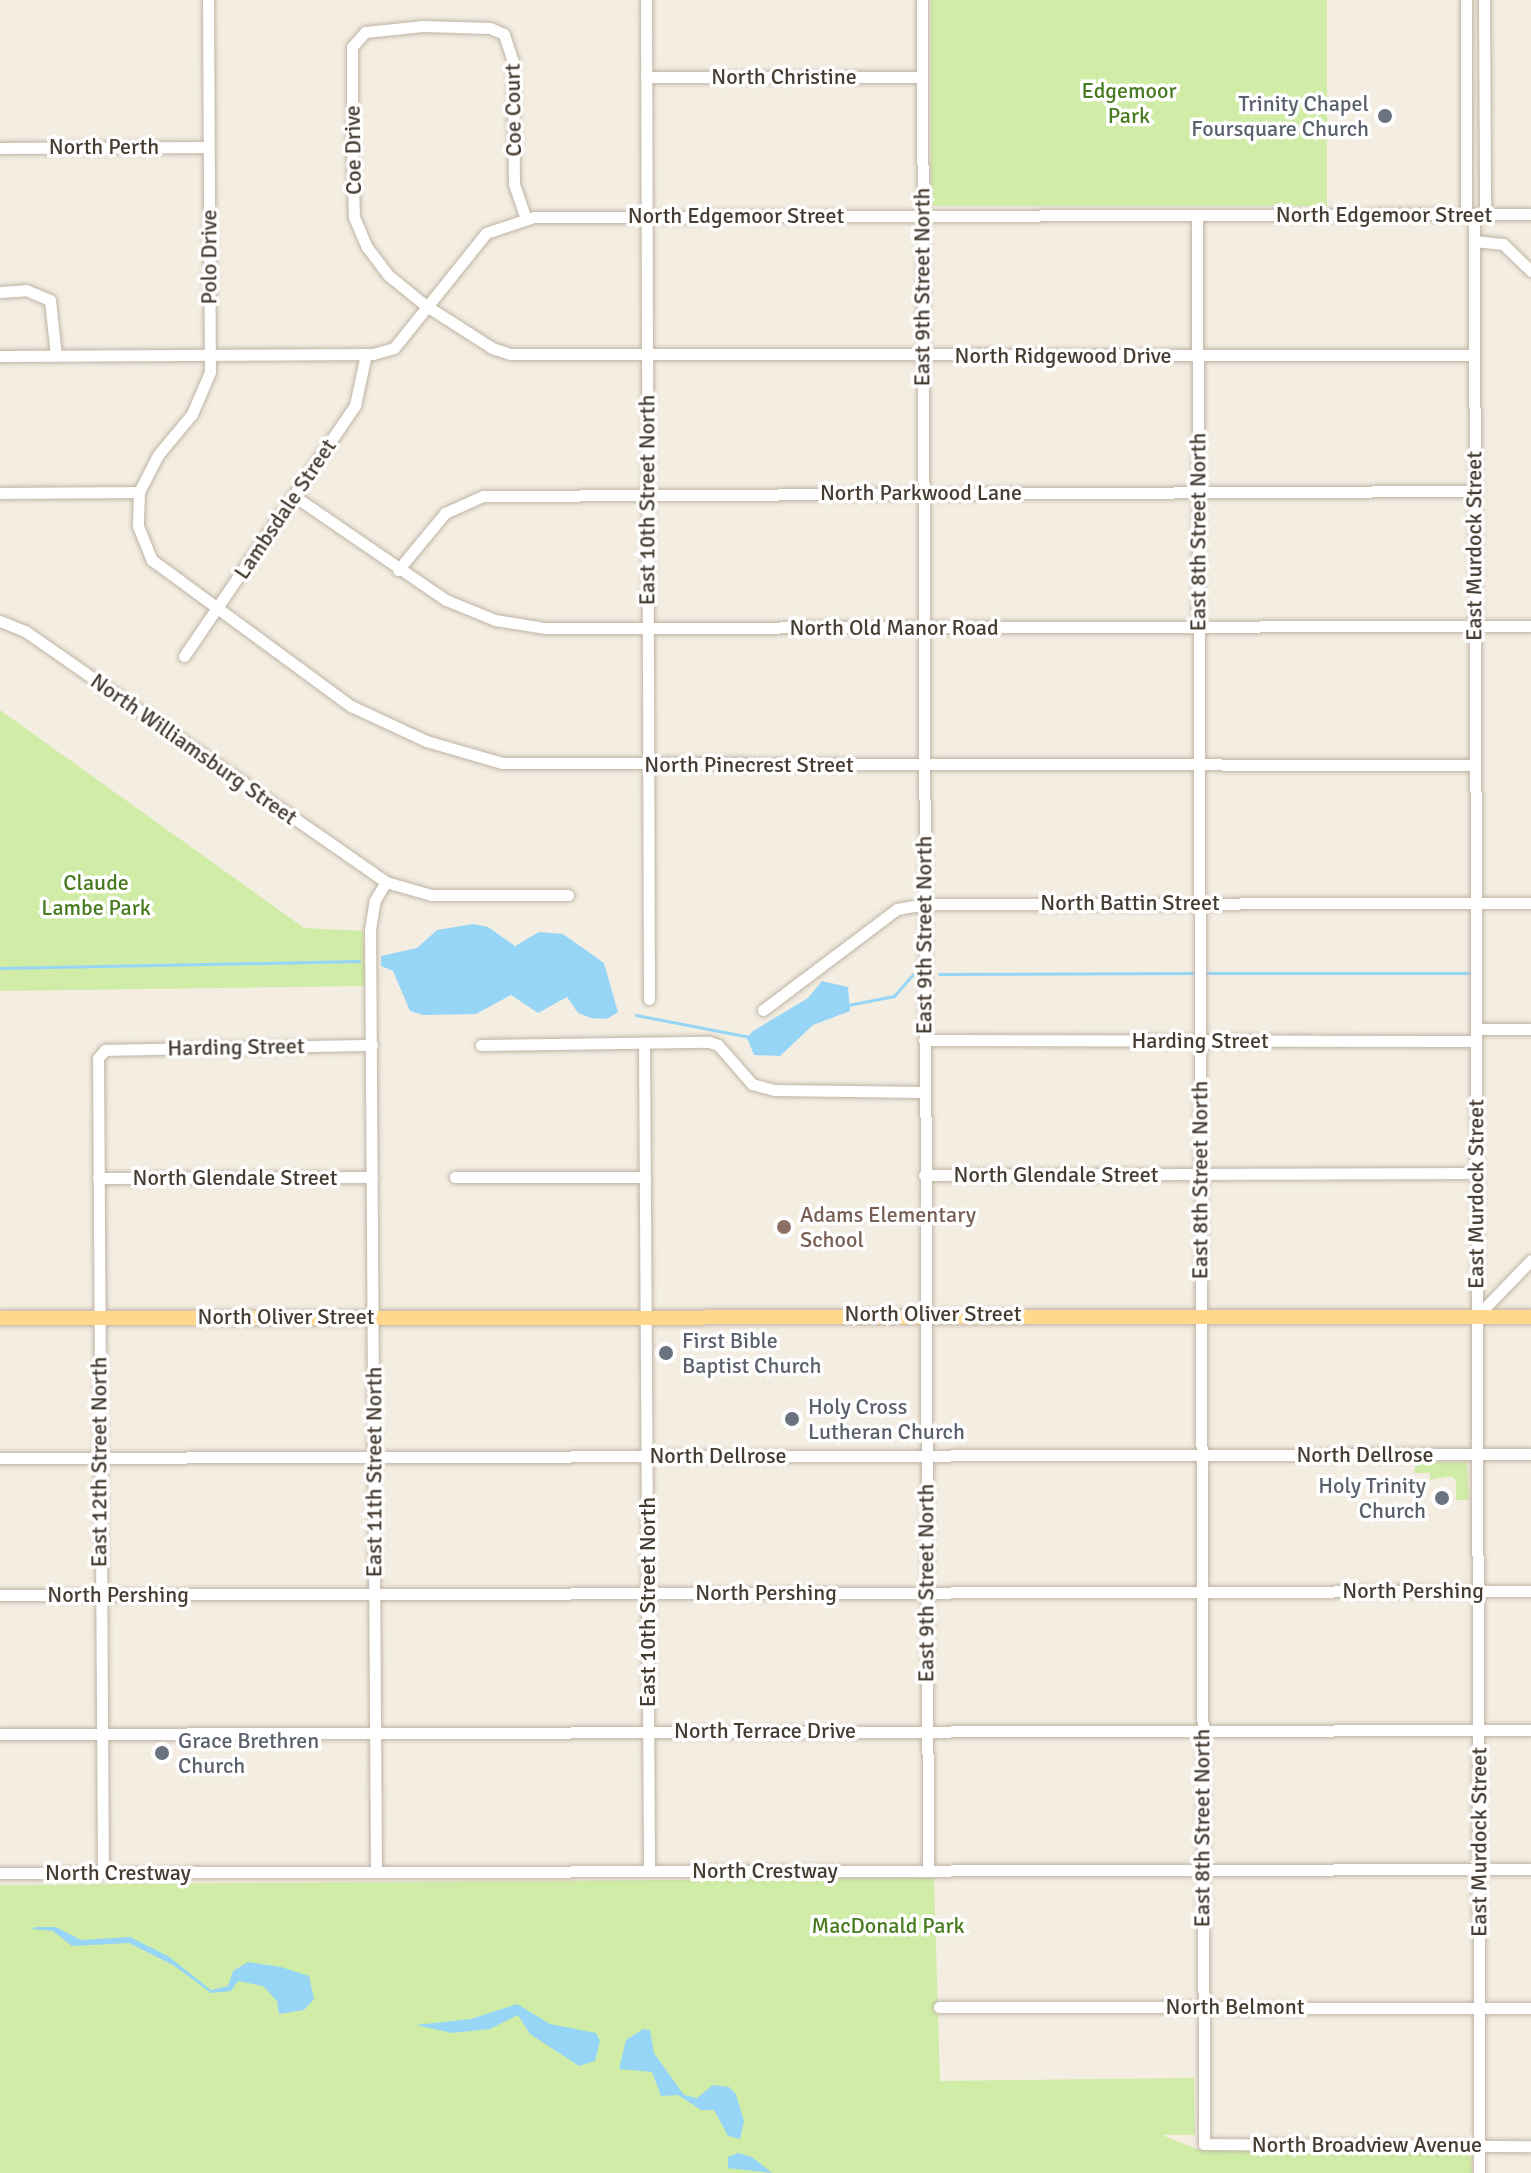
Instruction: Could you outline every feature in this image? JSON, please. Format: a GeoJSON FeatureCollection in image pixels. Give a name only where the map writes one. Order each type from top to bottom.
{"type":"FeatureCollection","features":[{"type":"Feature","properties":{"kind":"main road","name":"North Oliver Street"},"geometry":{"type":"LineString","coordinates":[[0,1318],[925,1314],[1531,1317]]}},
{"type":"Feature","properties":{"kind":"street","name":"Polo Drive"},"geometry":{"type":"LineString","coordinates":[[139,492],[158,455],[192,414],[210,372],[208,0]]}},
{"type":"Feature","properties":{"kind":"street","name":"East 10th Street North"},"geometry":{"type":"LineString","coordinates":[[646,0],[649,999]]}},
{"type":"Feature","properties":{"kind":"street","name":"East 9th Street North"},"geometry":{"type":"LineString","coordinates":[[922,0],[928,1870]]}},
{"type":"Feature","properties":{"kind":"street"},"geometry":{"type":"LineString","coordinates":[[1466,0],[1475,214]]}},
{"type":"Feature","properties":{"kind":"street"},"geometry":{"type":"LineString","coordinates":[[1475,214],[1484,0]]}},
{"type":"Feature","properties":{"kind":"street","name":"Coe Court"},"geometry":{"type":"LineString","coordinates":[[423,26],[490,28],[509,41],[514,184],[526,219]]}},
{"type":"Feature","properties":{"kind":"street","name":"Coe Drive"},"geometry":{"type":"LineString","coordinates":[[423,26],[377,27],[358,38],[352,47],[352,135],[354,217],[388,275],[425,305]]}},
{"type":"Feature","properties":{"kind":"street","name":"North Christine"},"geometry":{"type":"LineString","coordinates":[[646,77],[922,77]]}},
{"type":"Feature","properties":{"kind":"street","name":"North Perth"},"geometry":{"type":"LineString","coordinates":[[0,148],[208,147]]}},
{"type":"Feature","properties":{"kind":"street","name":"East Murdock Street"},"geometry":{"type":"LineString","coordinates":[[1475,214],[1479,2173]]}},
{"type":"Feature","properties":{"kind":"street","name":"North Edgemoor Street"},"geometry":{"type":"LineString","coordinates":[[0,356],[366,354],[394,348],[425,305],[486,233],[526,219],[646,216],[1531,214]]}},
{"type":"Feature","properties":{"kind":"street","name":"East 8th Street North"},"geometry":{"type":"LineString","coordinates":[[1197,215],[1204,2144]]}},
{"type":"Feature","properties":{"kind":"street"},"geometry":{"type":"LineString","coordinates":[[1474,241],[1503,244],[1531,271]]}},
{"type":"Feature","properties":{"kind":"street"},"geometry":{"type":"LineString","coordinates":[[0,292],[26,290],[50,300],[56,356]]}},
{"type":"Feature","properties":{"kind":"street","name":"North Ridgewood Drive"},"geometry":{"type":"LineString","coordinates":[[425,305],[492,348],[511,354],[646,357],[1474,355]]}},
{"type":"Feature","properties":{"kind":"street","name":"Lambsdale Street"},"geometry":{"type":"LineString","coordinates":[[184,656],[355,405],[366,354]]}},
{"type":"Feature","properties":{"kind":"street","name":"North Parkwood Lane"},"geometry":{"type":"LineString","coordinates":[[398,570],[445,513],[483,496],[647,492],[1474,491]]}},
{"type":"Feature","properties":{"kind":"street"},"geometry":{"type":"LineString","coordinates":[[0,493],[139,492]]}},
{"type":"Feature","properties":{"kind":"street","name":"North Pinecrest Street"},"geometry":{"type":"LineString","coordinates":[[139,492],[138,526],[152,560],[216,610],[351,706],[426,741],[502,763],[649,766],[1475,765]]}},
{"type":"Feature","properties":{"kind":"street","name":"North Old Manor Road"},"geometry":{"type":"LineString","coordinates":[[294,496],[446,600],[495,620],[545,628],[1531,626]]}},
{"type":"Feature","properties":{"kind":"street","name":"North Williamsburg Street"},"geometry":{"type":"LineString","coordinates":[[0,621],[25,631],[386,882]]}},
{"type":"Feature","properties":{"kind":"street"},"geometry":{"type":"LineString","coordinates":[[386,882],[441,896],[568,895]]}},
{"type":"Feature","properties":{"kind":"street","name":"East 11th Street North"},"geometry":{"type":"LineString","coordinates":[[376,1872],[371,913],[386,882]]}},
{"type":"Feature","properties":{"kind":"street","name":"North Battin Street"},"geometry":{"type":"LineString","coordinates":[[763,1010],[897,909],[924,904],[1531,903]]}},
{"type":"Feature","properties":{"kind":"street","name":"Harding Street"},"geometry":{"type":"LineString","coordinates":[[924,1040],[1199,1041],[1476,1035],[1531,1029]]}},
{"type":"Feature","properties":{"kind":"street","name":"East 10th Street North"},"geometry":{"type":"LineString","coordinates":[[644,1044],[649,1871]]}},
{"type":"Feature","properties":{"kind":"street","name":"Harding Street"},"geometry":{"type":"LineString","coordinates":[[101,1052],[372,1045]]}},
{"type":"Feature","properties":{"kind":"street"},"geometry":{"type":"LineString","coordinates":[[481,1045],[718,1045],[752,1084],[774,1090],[924,1092]]}},
{"type":"Feature","properties":{"kind":"street","name":"East 12th Street North"},"geometry":{"type":"LineString","coordinates":[[101,1052],[98,1178],[103,1873]]}},
{"type":"Feature","properties":{"kind":"street","name":"North Glendale Street"},"geometry":{"type":"LineString","coordinates":[[924,1175],[1476,1173]]}},
{"type":"Feature","properties":{"kind":"street","name":"North Glendale Street"},"geometry":{"type":"LineString","coordinates":[[98,1178],[372,1177]]}},
{"type":"Feature","properties":{"kind":"street"},"geometry":{"type":"LineString","coordinates":[[455,1177],[645,1177]]}},
{"type":"Feature","properties":{"kind":"street"},"geometry":{"type":"LineString","coordinates":[[1476,1317],[1531,1260]]}},
{"type":"Feature","properties":{"kind":"street","name":"North Dellrose"},"geometry":{"type":"LineString","coordinates":[[0,1458],[1531,1454]]}},
{"type":"Feature","properties":{"kind":"street","name":"North Pershing"},"geometry":{"type":"LineString","coordinates":[[0,1595],[1531,1591]]}},
{"type":"Feature","properties":{"kind":"street","name":"North Terrace Drive"},"geometry":{"type":"LineString","coordinates":[[0,1734],[1531,1730]]}},
{"type":"Feature","properties":{"kind":"street","name":"North Crestway"},"geometry":{"type":"LineString","coordinates":[[0,1873],[1531,1869]]}},
{"type":"Feature","properties":{"kind":"street","name":"North Belmont"},"geometry":{"type":"LineString","coordinates":[[939,2007],[1531,2008]]}},
{"type":"Feature","properties":{"kind":"street","name":"North Broadview Avenue"},"geometry":{"type":"LineString","coordinates":[[1204,2144],[1531,2146]]}},
{"type":"Feature","properties":{"kind":"green space","name":"Edgemoor Park"},"geometry":{"type":"Polygon","coordinates":[[[931,0],[1327,0],[1327,206],[931,206],[931,0]]]}},
{"type":"Feature","properties":{"kind":"green space","name":"Claude Lambe Park"},"geometry":{"type":"Polygon","coordinates":[[[0,710],[304,928],[363,931],[365,986],[0,991],[0,710]]]}},
{"type":"Feature","properties":{"kind":"green space"},"geometry":{"type":"Polygon","coordinates":[[[1416,1462],[1467,1462],[1469,1500],[1456,1500],[1456,1480],[1451,1476],[1430,1480],[1430,1473],[1414,1473],[1416,1462]]]}},
{"type":"Feature","properties":{"kind":"green space","name":"MacDonald Park"},"geometry":{"type":"Polygon","coordinates":[[[934,1878],[940,2081],[1194,2078],[1195,2135],[1162,2135],[1199,2150],[1471,2152],[1472,2173],[0,2173],[0,1885],[934,1878]]]}},
{"type":"Feature","properties":{"kind":"water"},"geometry":{"type":"Polygon","coordinates":[[[473,924],[488,927],[515,946],[539,932],[563,934],[604,963],[618,1012],[607,1019],[591,1018],[578,1013],[567,997],[538,1013],[511,995],[476,1014],[423,1015],[410,1011],[393,971],[381,966],[381,956],[417,948],[437,930],[473,924]]]}},
{"type":"Feature","properties":{"kind":"water"},"geometry":{"type":"Polygon","coordinates":[[[822,981],[848,987],[850,1011],[813,1025],[780,1056],[754,1055],[747,1038],[753,1031],[808,998],[822,981]]]}},
{"type":"Feature","properties":{"kind":"water"},"geometry":{"type":"Polygon","coordinates":[[[56,1927],[81,1940],[130,1937],[168,1956],[211,1990],[228,1986],[233,1971],[248,1962],[281,1967],[309,1976],[314,1999],[304,2010],[279,2014],[277,2001],[263,1986],[238,1981],[231,1991],[211,1993],[173,1965],[129,1943],[72,1946],[53,1931],[32,1929],[56,1927]]]}},
{"type":"Feature","properties":{"kind":"water"},"geometry":{"type":"Polygon","coordinates":[[[517,2004],[550,2024],[596,2033],[600,2041],[595,2061],[579,2066],[530,2034],[518,2015],[490,2029],[452,2033],[416,2025],[471,2019],[517,2004]]]}},
{"type":"Feature","properties":{"kind":"water"},"geometry":{"type":"Polygon","coordinates":[[[643,2029],[650,2030],[654,2053],[684,2095],[697,2098],[713,2085],[729,2087],[736,2094],[744,2121],[740,2139],[728,2136],[714,2110],[701,2110],[678,2095],[661,2096],[652,2072],[619,2069],[626,2040],[643,2029]]]}},
{"type":"Feature","properties":{"kind":"water"},"geometry":{"type":"Polygon","coordinates":[[[738,2153],[752,2157],[772,2173],[728,2168],[728,2157],[738,2153]]]}},
{"type":"Feature","properties":{"kind":"waterway"},"geometry":{"type":"LineString","coordinates":[[0,968],[359,961]]}},
{"type":"Feature","properties":{"kind":"waterway"},"geometry":{"type":"LineString","coordinates":[[939,974],[1195,973]]}},
{"type":"Feature","properties":{"kind":"waterway"},"geometry":{"type":"LineString","coordinates":[[1203,973],[1471,973]]}},
{"type":"Feature","properties":{"kind":"waterway"},"geometry":{"type":"LineString","coordinates":[[848,1005],[894,996],[913,974]]}},
{"type":"Feature","properties":{"kind":"waterway"},"geometry":{"type":"LineString","coordinates":[[636,1015],[750,1037]]}},
{"type":"Feature","properties":{"kind":"place","name":"Trinity Chapel Foursquare Church"},"geometry":{"type":"Point","coordinates":[1385,116]}},
{"type":"Feature","properties":{"kind":"place","name":"Adams Elementary School"},"geometry":{"type":"Point","coordinates":[784,1227]}},
{"type":"Feature","properties":{"kind":"place","name":"First Bible Baptist Church"},"geometry":{"type":"Point","coordinates":[666,1353]}},
{"type":"Feature","properties":{"kind":"place","name":"Holy Cross Lutheran Church"},"geometry":{"type":"Point","coordinates":[792,1419]}},
{"type":"Feature","properties":{"kind":"place","name":"Holy Trinity Church"},"geometry":{"type":"Point","coordinates":[1442,1498]}},
{"type":"Feature","properties":{"kind":"place","name":"Grace Brethren Church"},"geometry":{"type":"Point","coordinates":[162,1753]}}]}
